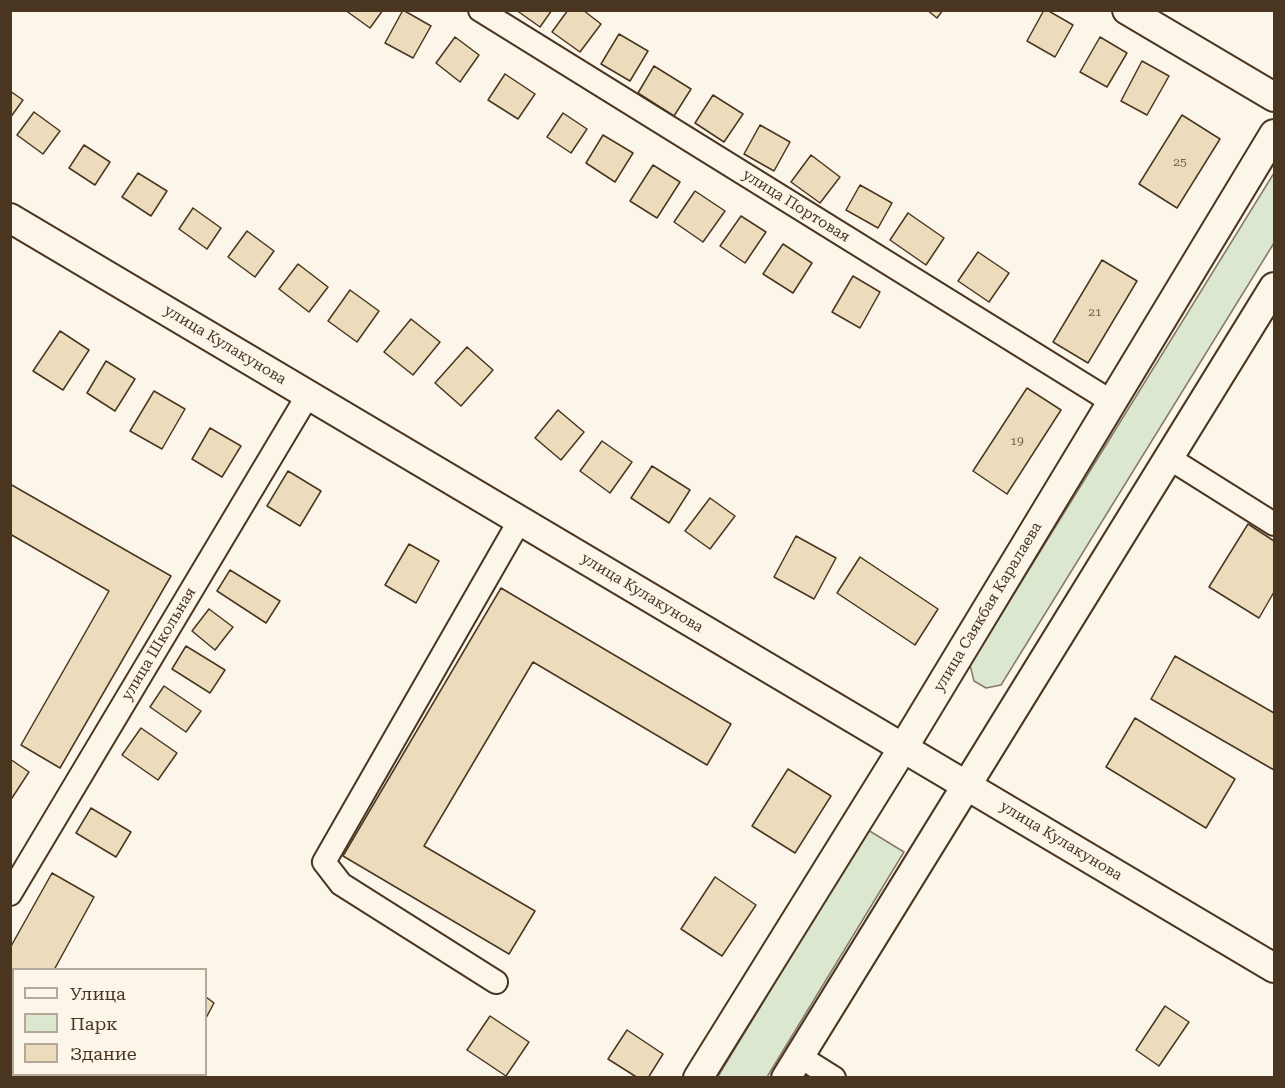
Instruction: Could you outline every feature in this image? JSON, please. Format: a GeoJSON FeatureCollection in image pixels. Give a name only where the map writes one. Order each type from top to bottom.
{"type":"FeatureCollection","features":[{"type":"Feature","properties":{"kind":"street","name":"улица Портовая"},"geometry":{"type":"LineString","coordinates":[[480,10],[1112,402]]}},
{"type":"Feature","properties":{"kind":"street"},"geometry":{"type":"LineString","coordinates":[[1127,10],[1275,97]]}},
{"type":"Feature","properties":{"kind":"street","name":"улица Саякбая Каралаева"},"geometry":{"type":"LineString","coordinates":[[698,1077],[903,748],[1275,134]]}},
{"type":"Feature","properties":{"kind":"street","name":"улица Кулакунова"},"geometry":{"type":"LineString","coordinates":[[10,218],[1275,968]]}},
{"type":"Feature","properties":{"kind":"street"},"geometry":{"type":"LineString","coordinates":[[834,1077],[792,1067],[1275,286]]}},
{"type":"Feature","properties":{"kind":"street","name":"улица Школьная"},"geometry":{"type":"LineString","coordinates":[[10,894],[308,394]]}},
{"type":"Feature","properties":{"kind":"street"},"geometry":{"type":"LineString","coordinates":[[1168,458],[1275,524]]}},
{"type":"Feature","properties":{"kind":"street"},"geometry":{"type":"LineString","coordinates":[[496,982],[341,884],[324,862],[520,520]]}},
{"type":"Feature","properties":{"kind":"green space"},"geometry":{"type":"Polygon","coordinates":[[[1274,173],[1274,243],[1001,685],[986,688],[974,681],[970,665],[1274,173]]]}},
{"type":"Feature","properties":{"kind":"green space"},"geometry":{"type":"Polygon","coordinates":[[[868,830],[904,852],[767,1077],[717,1078],[868,830]]]}},
{"type":"Feature","properties":{"kind":"building"},"geometry":{"type":"Polygon","coordinates":[[[345,10],[383,10],[370,28],[345,10]]]}},
{"type":"Feature","properties":{"kind":"building"},"geometry":{"type":"Polygon","coordinates":[[[403,10],[431,26],[413,58],[385,43],[403,10]]]}},
{"type":"Feature","properties":{"kind":"building"},"geometry":{"type":"Polygon","coordinates":[[[516,10],[552,10],[540,27],[516,10]]]}},
{"type":"Feature","properties":{"kind":"building"},"geometry":{"type":"Polygon","coordinates":[[[568,10],[583,10],[601,24],[580,52],[552,32],[568,10]]]}},
{"type":"Feature","properties":{"kind":"building"},"geometry":{"type":"Polygon","coordinates":[[[927,10],[943,10],[937,18],[927,10]]]}},
{"type":"Feature","properties":{"kind":"building"},"geometry":{"type":"Polygon","coordinates":[[[1044,10],[1073,25],[1055,57],[1027,41],[1044,10]]]}},
{"type":"Feature","properties":{"kind":"building"},"geometry":{"type":"Polygon","coordinates":[[[619,34],[648,51],[630,81],[601,64],[619,34]]]}},
{"type":"Feature","properties":{"kind":"building"},"geometry":{"type":"Polygon","coordinates":[[[455,37],[479,55],[460,82],[436,63],[455,37]]]}},
{"type":"Feature","properties":{"kind":"building"},"geometry":{"type":"Polygon","coordinates":[[[1100,37],[1127,53],[1107,87],[1080,72],[1100,37]]]}},
{"type":"Feature","properties":{"kind":"building"},"geometry":{"type":"Polygon","coordinates":[[[1142,61],[1169,76],[1147,115],[1121,101],[1142,61]]]}},
{"type":"Feature","properties":{"kind":"building"},"geometry":{"type":"Polygon","coordinates":[[[654,66],[691,89],[674,116],[638,93],[654,66]]]}},
{"type":"Feature","properties":{"kind":"building"},"geometry":{"type":"Polygon","coordinates":[[[505,74],[535,94],[518,119],[488,100],[505,74]]]}},
{"type":"Feature","properties":{"kind":"building"},"geometry":{"type":"Polygon","coordinates":[[[10,91],[23,100],[10,118],[10,91]]]}},
{"type":"Feature","properties":{"kind":"building"},"geometry":{"type":"Polygon","coordinates":[[[713,95],[743,114],[724,142],[695,123],[713,95]]]}},
{"type":"Feature","properties":{"kind":"building"},"geometry":{"type":"Polygon","coordinates":[[[34,112],[60,131],[43,154],[17,135],[34,112]]]}},
{"type":"Feature","properties":{"kind":"building"},"geometry":{"type":"Polygon","coordinates":[[[563,113],[587,129],[571,153],[547,137],[563,113]]]}},
{"type":"Feature","properties":{"kind":"building"},"geometry":{"type":"Polygon","coordinates":[[[1182,115],[1220,139],[1177,208],[1139,184],[1182,115]]]}},
{"type":"Feature","properties":{"kind":"building"},"geometry":{"type":"Polygon","coordinates":[[[760,125],[790,142],[774,171],[744,154],[760,125]]]}},
{"type":"Feature","properties":{"kind":"building"},"geometry":{"type":"Polygon","coordinates":[[[603,135],[633,153],[615,182],[586,163],[603,135]]]}},
{"type":"Feature","properties":{"kind":"building"},"geometry":{"type":"Polygon","coordinates":[[[84,145],[110,162],[95,185],[69,168],[84,145]]]}},
{"type":"Feature","properties":{"kind":"building"},"geometry":{"type":"Polygon","coordinates":[[[811,155],[840,177],[820,203],[791,182],[811,155]]]}},
{"type":"Feature","properties":{"kind":"building"},"geometry":{"type":"Polygon","coordinates":[[[653,165],[680,182],[657,218],[630,201],[653,165]]]}},
{"type":"Feature","properties":{"kind":"building"},"geometry":{"type":"Polygon","coordinates":[[[138,173],[167,191],[151,216],[122,197],[138,173]]]}},
{"type":"Feature","properties":{"kind":"building"},"geometry":{"type":"Polygon","coordinates":[[[860,185],[892,203],[878,228],[846,210],[860,185]]]}},
{"type":"Feature","properties":{"kind":"building"},"geometry":{"type":"Polygon","coordinates":[[[695,191],[725,211],[703,242],[674,222],[695,191]]]}},
{"type":"Feature","properties":{"kind":"building"},"geometry":{"type":"Polygon","coordinates":[[[193,208],[221,228],[207,249],[179,229],[193,208]]]}},
{"type":"Feature","properties":{"kind":"building"},"geometry":{"type":"Polygon","coordinates":[[[908,213],[944,238],[926,265],[890,240],[908,213]]]}},
{"type":"Feature","properties":{"kind":"building"},"geometry":{"type":"Polygon","coordinates":[[[741,216],[766,232],[745,263],[720,246],[741,216]]]}},
{"type":"Feature","properties":{"kind":"building"},"geometry":{"type":"Polygon","coordinates":[[[247,231],[274,251],[255,277],[228,257],[247,231]]]}},
{"type":"Feature","properties":{"kind":"building"},"geometry":{"type":"Polygon","coordinates":[[[783,244],[812,263],[793,293],[763,274],[783,244]]]}},
{"type":"Feature","properties":{"kind":"building"},"geometry":{"type":"Polygon","coordinates":[[[978,252],[1009,273],[989,302],[958,281],[978,252]]]}},
{"type":"Feature","properties":{"kind":"building"},"geometry":{"type":"Polygon","coordinates":[[[1102,260],[1137,281],[1088,363],[1053,342],[1102,260]]]}},
{"type":"Feature","properties":{"kind":"building"},"geometry":{"type":"Polygon","coordinates":[[[298,264],[328,287],[309,312],[279,289],[298,264]]]}},
{"type":"Feature","properties":{"kind":"building"},"geometry":{"type":"Polygon","coordinates":[[[853,276],[880,292],[860,328],[832,312],[853,276]]]}},
{"type":"Feature","properties":{"kind":"building"},"geometry":{"type":"Polygon","coordinates":[[[350,290],[379,311],[357,342],[328,321],[350,290]]]}},
{"type":"Feature","properties":{"kind":"building"},"geometry":{"type":"Polygon","coordinates":[[[411,319],[440,342],[413,375],[384,352],[411,319]]]}},
{"type":"Feature","properties":{"kind":"building"},"geometry":{"type":"Polygon","coordinates":[[[60,331],[89,350],[63,390],[33,371],[60,331]]]}},
{"type":"Feature","properties":{"kind":"building"},"geometry":{"type":"Polygon","coordinates":[[[467,347],[493,370],[461,406],[435,383],[467,347]]]}},
{"type":"Feature","properties":{"kind":"building"},"geometry":{"type":"Polygon","coordinates":[[[106,361],[135,379],[115,411],[87,393],[106,361]]]}},
{"type":"Feature","properties":{"kind":"building"},"geometry":{"type":"Polygon","coordinates":[[[1027,388],[1061,410],[1007,494],[973,471],[1027,388]]]}},
{"type":"Feature","properties":{"kind":"building"},"geometry":{"type":"Polygon","coordinates":[[[154,391],[185,409],[162,449],[130,431],[154,391]]]}},
{"type":"Feature","properties":{"kind":"building"},"geometry":{"type":"Polygon","coordinates":[[[558,410],[584,432],[561,460],[535,438],[558,410]]]}},
{"type":"Feature","properties":{"kind":"building"},"geometry":{"type":"Polygon","coordinates":[[[210,428],[241,446],[222,477],[192,459],[210,428]]]}},
{"type":"Feature","properties":{"kind":"building"},"geometry":{"type":"Polygon","coordinates":[[[602,441],[632,462],[610,493],[580,471],[602,441]]]}},
{"type":"Feature","properties":{"kind":"building"},"geometry":{"type":"Polygon","coordinates":[[[652,466],[690,490],[669,523],[631,498],[652,466]]]}},
{"type":"Feature","properties":{"kind":"building"},"geometry":{"type":"Polygon","coordinates":[[[288,471],[321,491],[300,526],[267,506],[288,471]]]}},
{"type":"Feature","properties":{"kind":"building"},"geometry":{"type":"Polygon","coordinates":[[[10,484],[171,576],[60,768],[21,745],[109,591],[10,534],[10,484]]]}},
{"type":"Feature","properties":{"kind":"building"},"geometry":{"type":"Polygon","coordinates":[[[710,498],[735,516],[710,549],[685,531],[710,498]]]}},
{"type":"Feature","properties":{"kind":"building"},"geometry":{"type":"Polygon","coordinates":[[[1248,524],[1274,541],[1274,592],[1259,618],[1209,587],[1248,524]]]}},
{"type":"Feature","properties":{"kind":"building"},"geometry":{"type":"Polygon","coordinates":[[[796,536],[836,558],[814,599],[774,577],[796,536]]]}},
{"type":"Feature","properties":{"kind":"building"},"geometry":{"type":"Polygon","coordinates":[[[409,544],[439,561],[416,603],[385,585],[409,544]]]}},
{"type":"Feature","properties":{"kind":"building"},"geometry":{"type":"Polygon","coordinates":[[[860,557],[938,609],[915,645],[837,593],[860,557]]]}},
{"type":"Feature","properties":{"kind":"building"},"geometry":{"type":"Polygon","coordinates":[[[230,570],[280,601],[266,623],[217,591],[230,570]]]}},
{"type":"Feature","properties":{"kind":"building"},"geometry":{"type":"Polygon","coordinates":[[[501,588],[731,724],[707,765],[533,662],[424,846],[535,911],[509,954],[343,856],[501,588]]]}},
{"type":"Feature","properties":{"kind":"building"},"geometry":{"type":"Polygon","coordinates":[[[209,609],[233,627],[215,650],[192,631],[209,609]]]}},
{"type":"Feature","properties":{"kind":"building"},"geometry":{"type":"Polygon","coordinates":[[[186,646],[225,670],[210,693],[172,669],[186,646]]]}},
{"type":"Feature","properties":{"kind":"building"},"geometry":{"type":"Polygon","coordinates":[[[1175,656],[1274,713],[1274,770],[1151,699],[1175,656]]]}},
{"type":"Feature","properties":{"kind":"building"},"geometry":{"type":"Polygon","coordinates":[[[164,686],[201,711],[186,732],[150,707],[164,686]]]}},
{"type":"Feature","properties":{"kind":"building"},"geometry":{"type":"Polygon","coordinates":[[[1135,718],[1235,779],[1206,828],[1106,767],[1135,718]]]}},
{"type":"Feature","properties":{"kind":"building"},"geometry":{"type":"Polygon","coordinates":[[[141,728],[177,753],[158,780],[122,755],[141,728]]]}},
{"type":"Feature","properties":{"kind":"building"},"geometry":{"type":"Polygon","coordinates":[[[10,759],[29,772],[10,801],[10,759]]]}},
{"type":"Feature","properties":{"kind":"building"},"geometry":{"type":"Polygon","coordinates":[[[788,769],[831,796],[795,853],[752,826],[788,769]]]}},
{"type":"Feature","properties":{"kind":"building"},"geometry":{"type":"Polygon","coordinates":[[[91,808],[131,832],[116,857],[76,833],[91,808]]]}},
{"type":"Feature","properties":{"kind":"building"},"geometry":{"type":"Polygon","coordinates":[[[52,873],[94,897],[55,968],[12,968],[12,1016],[10,1015],[10,948],[52,873]]]}},
{"type":"Feature","properties":{"kind":"building"},"geometry":{"type":"Polygon","coordinates":[[[715,877],[756,905],[722,956],[681,929],[715,877]]]}},
{"type":"Feature","properties":{"kind":"building"},"geometry":{"type":"Polygon","coordinates":[[[207,998],[214,1003],[207,1016],[207,998]]]}},
{"type":"Feature","properties":{"kind":"building"},"geometry":{"type":"Polygon","coordinates":[[[1165,1006],[1189,1022],[1159,1066],[1136,1050],[1165,1006]]]}},
{"type":"Feature","properties":{"kind":"building"},"geometry":{"type":"Polygon","coordinates":[[[490,1016],[529,1042],[506,1076],[467,1050],[490,1016]]]}},
{"type":"Feature","properties":{"kind":"building"},"geometry":{"type":"Polygon","coordinates":[[[627,1030],[663,1054],[648,1078],[638,1078],[608,1059],[627,1030]]]}},
{"type":"Feature","properties":{"kind":"building"},"geometry":{"type":"Polygon","coordinates":[[[117,1076],[171,1076],[170,1078],[116,1078],[117,1076]]]}}]}
